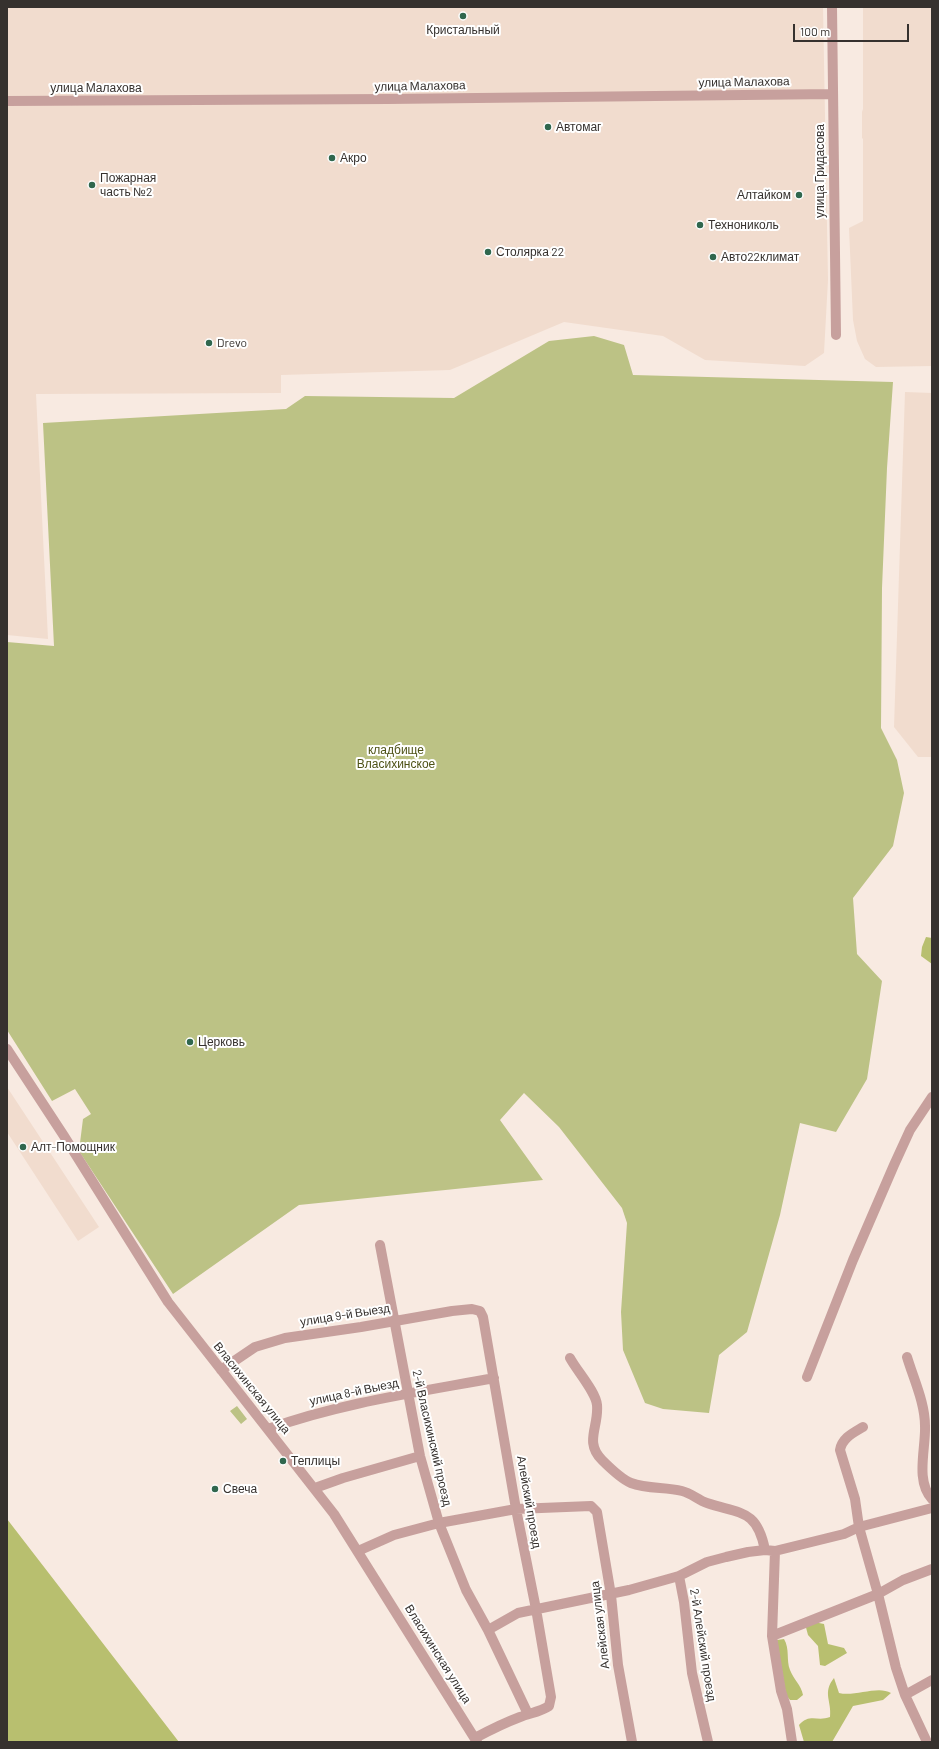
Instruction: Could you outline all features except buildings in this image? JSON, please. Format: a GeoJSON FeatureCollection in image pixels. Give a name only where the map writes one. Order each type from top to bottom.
{"type":"FeatureCollection","features":[{"type":"Feature","properties":{"kind":"street","name":"улица Гридасова"},"geometry":{"type":"LineString","coordinates":[[832,7],[836,335]]}},
{"type":"Feature","properties":{"kind":"street","name":"улица Малахова"},"geometry":{"type":"LineString","coordinates":[[7,101],[388,99],[833,94]]}},
{"type":"Feature","properties":{"kind":"street","name":"Власихинская улица"},"geometry":{"type":"LineString","coordinates":[[7,1049],[64,1136],[155,1282],[221,1370],[315,1488],[358,1551],[476,1740]]}},
{"type":"Feature","properties":{"kind":"street"},"geometry":{"type":"LineString","coordinates":[[807,1377],[853,1260],[894,1165],[910,1130],[932,1097]]}},
{"type":"Feature","properties":{"kind":"street","name":"2-й Власихинский проезд"},"geometry":{"type":"LineString","coordinates":[[380,1245],[393,1321],[420,1456],[439,1523],[466,1590],[488,1630],[528,1714]]}},
{"type":"Feature","properties":{"kind":"street","name":"улица 9-й Выезд"},"geometry":{"type":"LineString","coordinates":[[221,1370],[255,1347],[285,1338],[361,1327],[452,1311],[472,1309],[480,1311]]}},
{"type":"Feature","properties":{"kind":"street","name":"Алейский проезд"},"geometry":{"type":"LineString","coordinates":[[480,1311],[483,1317],[516,1509],[536,1609],[551,1697],[549,1706],[543,1710],[528,1714]]}},
{"type":"Feature","properties":{"kind":"street"},"geometry":{"type":"LineString","coordinates":[[907,1357],[924,1414],[925,1427],[922,1457],[923,1475],[927,1490],[932,1499]]}},
{"type":"Feature","properties":{"kind":"street"},"geometry":{"type":"LineString","coordinates":[[570,1358],[596,1398],[597,1413],[592,1442],[594,1449],[601,1460],[629,1482],[683,1491],[706,1503],[749,1516],[757,1526],[770,1550],[772,1636],[780,1691],[787,1709],[792,1742]]}},
{"type":"Feature","properties":{"kind":"street","name":"улица 8-й Выезд"},"geometry":{"type":"LineString","coordinates":[[268,1429],[302,1417],[408,1394],[494,1378]]}},
{"type":"Feature","properties":{"kind":"street"},"geometry":{"type":"LineString","coordinates":[[863,1427],[847,1438],[841,1444],[840,1450],[856,1499],[860,1527],[896,1668],[905,1695],[927,1742]]}},
{"type":"Feature","properties":{"kind":"street"},"geometry":{"type":"LineString","coordinates":[[315,1488],[420,1456]]}},
{"type":"Feature","properties":{"kind":"street","name":"Алейская улица"},"geometry":{"type":"LineString","coordinates":[[516,1509],[591,1506],[597,1512],[611,1595],[618,1665],[632,1742]]}},
{"type":"Feature","properties":{"kind":"street"},"geometry":{"type":"LineString","coordinates":[[488,1630],[518,1613],[611,1595],[679,1576],[707,1562],[740,1553],[770,1550],[844,1534],[860,1527],[932,1508]]}},
{"type":"Feature","properties":{"kind":"street"},"geometry":{"type":"LineString","coordinates":[[358,1551],[394,1535],[439,1523],[516,1509]]}},
{"type":"Feature","properties":{"kind":"street"},"geometry":{"type":"LineString","coordinates":[[772,1636],[878,1594],[902,1580],[932,1569]]}},
{"type":"Feature","properties":{"kind":"street","name":"2-й Алейский проезд"},"geometry":{"type":"LineString","coordinates":[[679,1576],[684,1602],[692,1673],[708,1742]]}},
{"type":"Feature","properties":{"kind":"street"},"geometry":{"type":"LineString","coordinates":[[905,1695],[932,1680]]}},
{"type":"Feature","properties":{"kind":"street"},"geometry":{"type":"LineString","coordinates":[[476,1740],[502,1724],[528,1714]]}},
{"type":"Feature","properties":{"kind":"shaded area"},"geometry":{"type":"Polygon","coordinates":[[[7,7],[823,7],[828,280],[824,353],[805,366],[705,360],[663,336],[564,322],[450,370],[281,375],[281,393],[36,394],[48,639],[7,635],[7,7]]]}},
{"type":"Feature","properties":{"kind":"shaded area"},"geometry":{"type":"Polygon","coordinates":[[[863,7],[932,7],[932,366],[876,367],[865,359],[857,341],[853,320],[849,228],[863,221],[863,7]]]}},
{"type":"Feature","properties":{"kind":"shaded area"},"geometry":{"type":"Polygon","coordinates":[[[905,392],[932,393],[932,757],[918,757],[894,727],[905,392]]]}},
{"type":"Feature","properties":{"kind":"shaded area"},"geometry":{"type":"Polygon","coordinates":[[[7,1087],[99,1227],[78,1241],[7,1132],[7,1087]]]}},
{"type":"Feature","properties":{"kind":"green space","name":"кладбище Власихинское"},"geometry":{"type":"Polygon","coordinates":[[[594,336],[624,345],[633,375],[893,382],[887,468],[882,588],[881,728],[897,760],[904,793],[893,846],[853,898],[857,954],[882,981],[867,1079],[836,1132],[800,1123],[780,1215],[747,1332],[719,1355],[709,1413],[663,1409],[645,1403],[623,1350],[621,1312],[627,1223],[622,1208],[559,1127],[524,1093],[500,1120],[543,1180],[299,1205],[173,1294],[79,1151],[83,1119],[91,1114],[75,1089],[52,1101],[7,1030],[7,642],[54,646],[43,423],[286,409],[305,396],[454,398],[549,341],[594,336]]]}},
{"type":"Feature","properties":{"kind":"green space"},"geometry":{"type":"Polygon","coordinates":[[[926,937],[932,938],[932,964],[921,956],[922,947],[926,937]]]}},
{"type":"Feature","properties":{"kind":"green space"},"geometry":{"type":"Polygon","coordinates":[[[237,1406],[247,1419],[241,1424],[230,1411],[237,1406]]]}},
{"type":"Feature","properties":{"kind":"green space"},"geometry":{"type":"Polygon","coordinates":[[[7,1519],[179,1742],[7,1742],[7,1519]]]}},
{"type":"Feature","properties":{"kind":"green space"},"geometry":{"type":"Polygon","coordinates":[[[804,1620],[824,1624],[828,1644],[844,1648],[847,1653],[825,1666],[820,1665],[818,1646],[808,1635],[804,1620]]]}},
{"type":"Feature","properties":{"kind":"green space"},"geometry":{"type":"Polygon","coordinates":[[[784,1639],[787,1647],[790,1670],[801,1688],[803,1695],[797,1700],[790,1700],[786,1695],[777,1640],[784,1639]]]}},
{"type":"Feature","properties":{"kind":"green space"},"geometry":{"type":"Polygon","coordinates":[[[834,1678],[839,1693],[852,1694],[880,1690],[891,1693],[883,1700],[853,1706],[832,1742],[804,1742],[799,1725],[803,1721],[807,1719],[821,1719],[830,1717],[828,1693],[830,1683],[834,1678]]]}},
{"type":"Feature","properties":{"kind":"place","name":"Кристальный"},"geometry":{"type":"Point","coordinates":[463,16]}},
{"type":"Feature","properties":{"kind":"place","name":"Автомаг"},"geometry":{"type":"Point","coordinates":[548,127]}},
{"type":"Feature","properties":{"kind":"place","name":"Акро"},"geometry":{"type":"Point","coordinates":[332,158]}},
{"type":"Feature","properties":{"kind":"place","name":"Пожарная часть №2"},"geometry":{"type":"Point","coordinates":[92,185]}},
{"type":"Feature","properties":{"kind":"place","name":"Алтайком"},"geometry":{"type":"Point","coordinates":[799,195]}},
{"type":"Feature","properties":{"kind":"place","name":"Технониколь"},"geometry":{"type":"Point","coordinates":[700,225]}},
{"type":"Feature","properties":{"kind":"place","name":"Столярка 22"},"geometry":{"type":"Point","coordinates":[488,252]}},
{"type":"Feature","properties":{"kind":"place","name":"Авто22климат"},"geometry":{"type":"Point","coordinates":[713,257]}},
{"type":"Feature","properties":{"kind":"place","name":"Drevo"},"geometry":{"type":"Point","coordinates":[209,343]}},
{"type":"Feature","properties":{"kind":"place","name":"Церковь"},"geometry":{"type":"Point","coordinates":[190,1042]}},
{"type":"Feature","properties":{"kind":"place","name":"Алт-Помощник"},"geometry":{"type":"Point","coordinates":[23,1147]}},
{"type":"Feature","properties":{"kind":"place","name":"Теплицы"},"geometry":{"type":"Point","coordinates":[283,1461]}},
{"type":"Feature","properties":{"kind":"place","name":"Свеча"},"geometry":{"type":"Point","coordinates":[215,1489]}}]}
